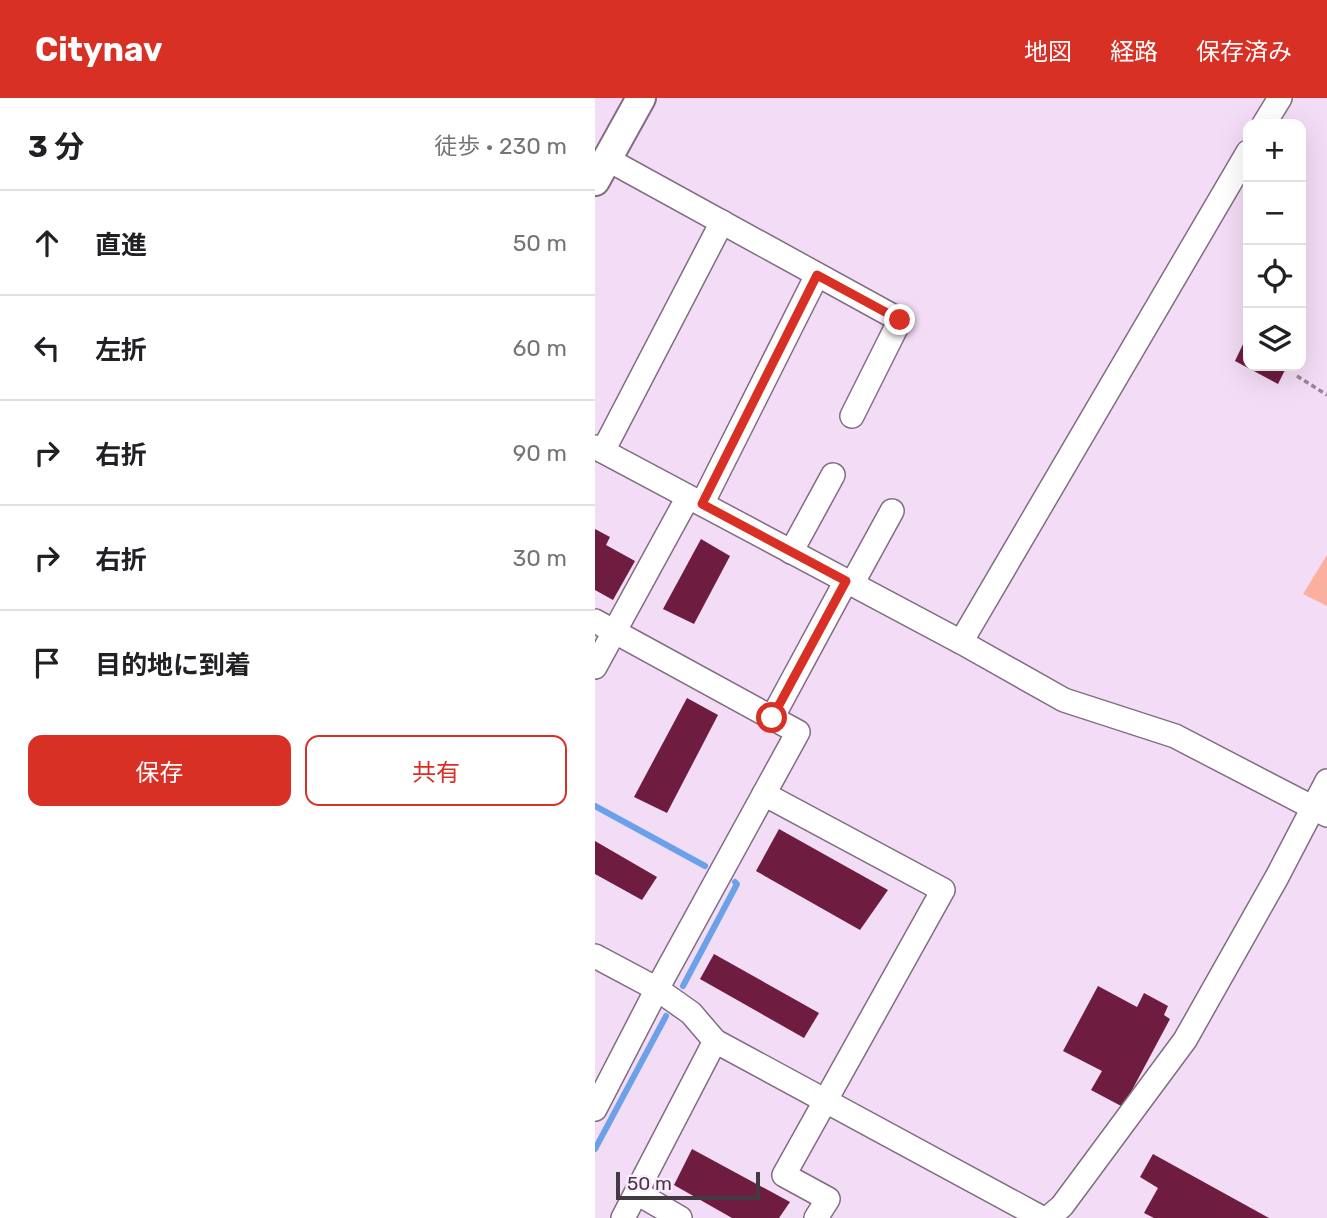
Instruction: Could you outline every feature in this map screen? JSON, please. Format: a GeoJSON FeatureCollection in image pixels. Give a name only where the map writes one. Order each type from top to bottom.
{"type":"FeatureCollection","features":[{"type":"Feature","properties":{"kind":"street"},"geometry":{"type":"LineString","coordinates":[[641,98],[599,164],[722,222],[900,320],[852,416]]}},
{"type":"Feature","properties":{"kind":"street"},"geometry":{"type":"LineString","coordinates":[[1267,119],[1280,98]]}},
{"type":"Feature","properties":{"kind":"street"},"geometry":{"type":"LineString","coordinates":[[961,642],[1243,161]]}},
{"type":"Feature","properties":{"kind":"street"},"geometry":{"type":"LineString","coordinates":[[722,222],[599,449],[961,642],[1064,701],[1175,736],[1320,811]]}},
{"type":"Feature","properties":{"kind":"street"},"geometry":{"type":"LineString","coordinates":[[595,667],[605,626],[695,500],[817,275]]}},
{"type":"Feature","properties":{"kind":"street"},"geometry":{"type":"LineString","coordinates":[[791,552],[832,475]]}},
{"type":"Feature","properties":{"kind":"street"},"geometry":{"type":"LineString","coordinates":[[772,718],[892,511]]}},
{"type":"Feature","properties":{"kind":"street"},"geometry":{"type":"LineString","coordinates":[[595,1109],[657,989],[798,732],[605,626]]}},
{"type":"Feature","properties":{"kind":"street"},"geometry":{"type":"LineString","coordinates":[[1048,1218],[1062,1206],[1185,1040],[1277,877],[1320,811],[1327,781]]}},
{"type":"Feature","properties":{"kind":"street"},"geometry":{"type":"LineString","coordinates":[[764,794],[943,890],[784,1175],[828,1199],[816,1218]]}},
{"type":"Feature","properties":{"kind":"street"},"geometry":{"type":"LineString","coordinates":[[595,956],[657,989],[691,1013],[715,1041],[1042,1218]]}},
{"type":"Feature","properties":{"kind":"street"},"geometry":{"type":"LineString","coordinates":[[623,1218],[715,1041]]}},
{"type":"Feature","properties":{"kind":"street"},"geometry":{"type":"LineString","coordinates":[[637,1193],[680,1218]]}},
{"type":"Feature","properties":{"kind":"path"},"geometry":{"type":"LineString","coordinates":[[1297,376],[1327,395]]}},
{"type":"Feature","properties":{"kind":"shaded area"},"geometry":{"type":"Polygon","coordinates":[[[1327,555],[1327,606],[1303,594],[1327,555]]]}},
{"type":"Feature","properties":{"kind":"building"},"geometry":{"type":"Polygon","coordinates":[[[1243,344],[1243,365],[1235,361],[1243,344]]]}},
{"type":"Feature","properties":{"kind":"building"},"geometry":{"type":"Polygon","coordinates":[[[1254,371],[1284,371],[1278,384],[1254,371]]]}},
{"type":"Feature","properties":{"kind":"building"},"geometry":{"type":"Polygon","coordinates":[[[595,529],[610,537],[606,545],[635,561],[613,600],[595,590],[595,529]]]}},
{"type":"Feature","properties":{"kind":"building"},"geometry":{"type":"Polygon","coordinates":[[[701,539],[730,556],[694,624],[663,609],[701,539]]]}},
{"type":"Feature","properties":{"kind":"building"},"geometry":{"type":"Polygon","coordinates":[[[687,698],[718,715],[667,813],[634,797],[687,698]]]}},
{"type":"Feature","properties":{"kind":"building"},"geometry":{"type":"Polygon","coordinates":[[[779,829],[888,890],[860,930],[756,871],[779,829]]]}},
{"type":"Feature","properties":{"kind":"building"},"geometry":{"type":"Polygon","coordinates":[[[595,841],[657,877],[642,900],[595,874],[595,841]]]}},
{"type":"Feature","properties":{"kind":"building"},"geometry":{"type":"Polygon","coordinates":[[[714,954],[819,1013],[804,1038],[700,979],[714,954]]]}},
{"type":"Feature","properties":{"kind":"building"},"geometry":{"type":"Polygon","coordinates":[[[1098,986],[1137,1007],[1144,993],[1168,1006],[1164,1015],[1170,1019],[1123,1107],[1091,1090],[1102,1071],[1063,1051],[1098,986]]]}},
{"type":"Feature","properties":{"kind":"building"},"geometry":{"type":"Polygon","coordinates":[[[692,1149],[790,1202],[779,1218],[732,1218],[674,1185],[692,1149]]]}},
{"type":"Feature","properties":{"kind":"building"},"geometry":{"type":"Polygon","coordinates":[[[1153,1154],[1269,1218],[1154,1218],[1144,1213],[1158,1188],[1140,1177],[1153,1154]]]}},
{"type":"Feature","properties":{"kind":"waterway"},"geometry":{"type":"LineString","coordinates":[[595,806],[705,866]]}},
{"type":"Feature","properties":{"kind":"waterway"},"geometry":{"type":"LineString","coordinates":[[683,986],[737,884],[735,882]]}},
{"type":"Feature","properties":{"kind":"waterway"},"geometry":{"type":"LineString","coordinates":[[595,1149],[666,1016]]}},
{"type":"Feature","properties":{"kind":"route"},"geometry":{"type":"LineString","coordinates":[[772,718],[846,581],[702,504],[817,275],[900,320]]}}]}
